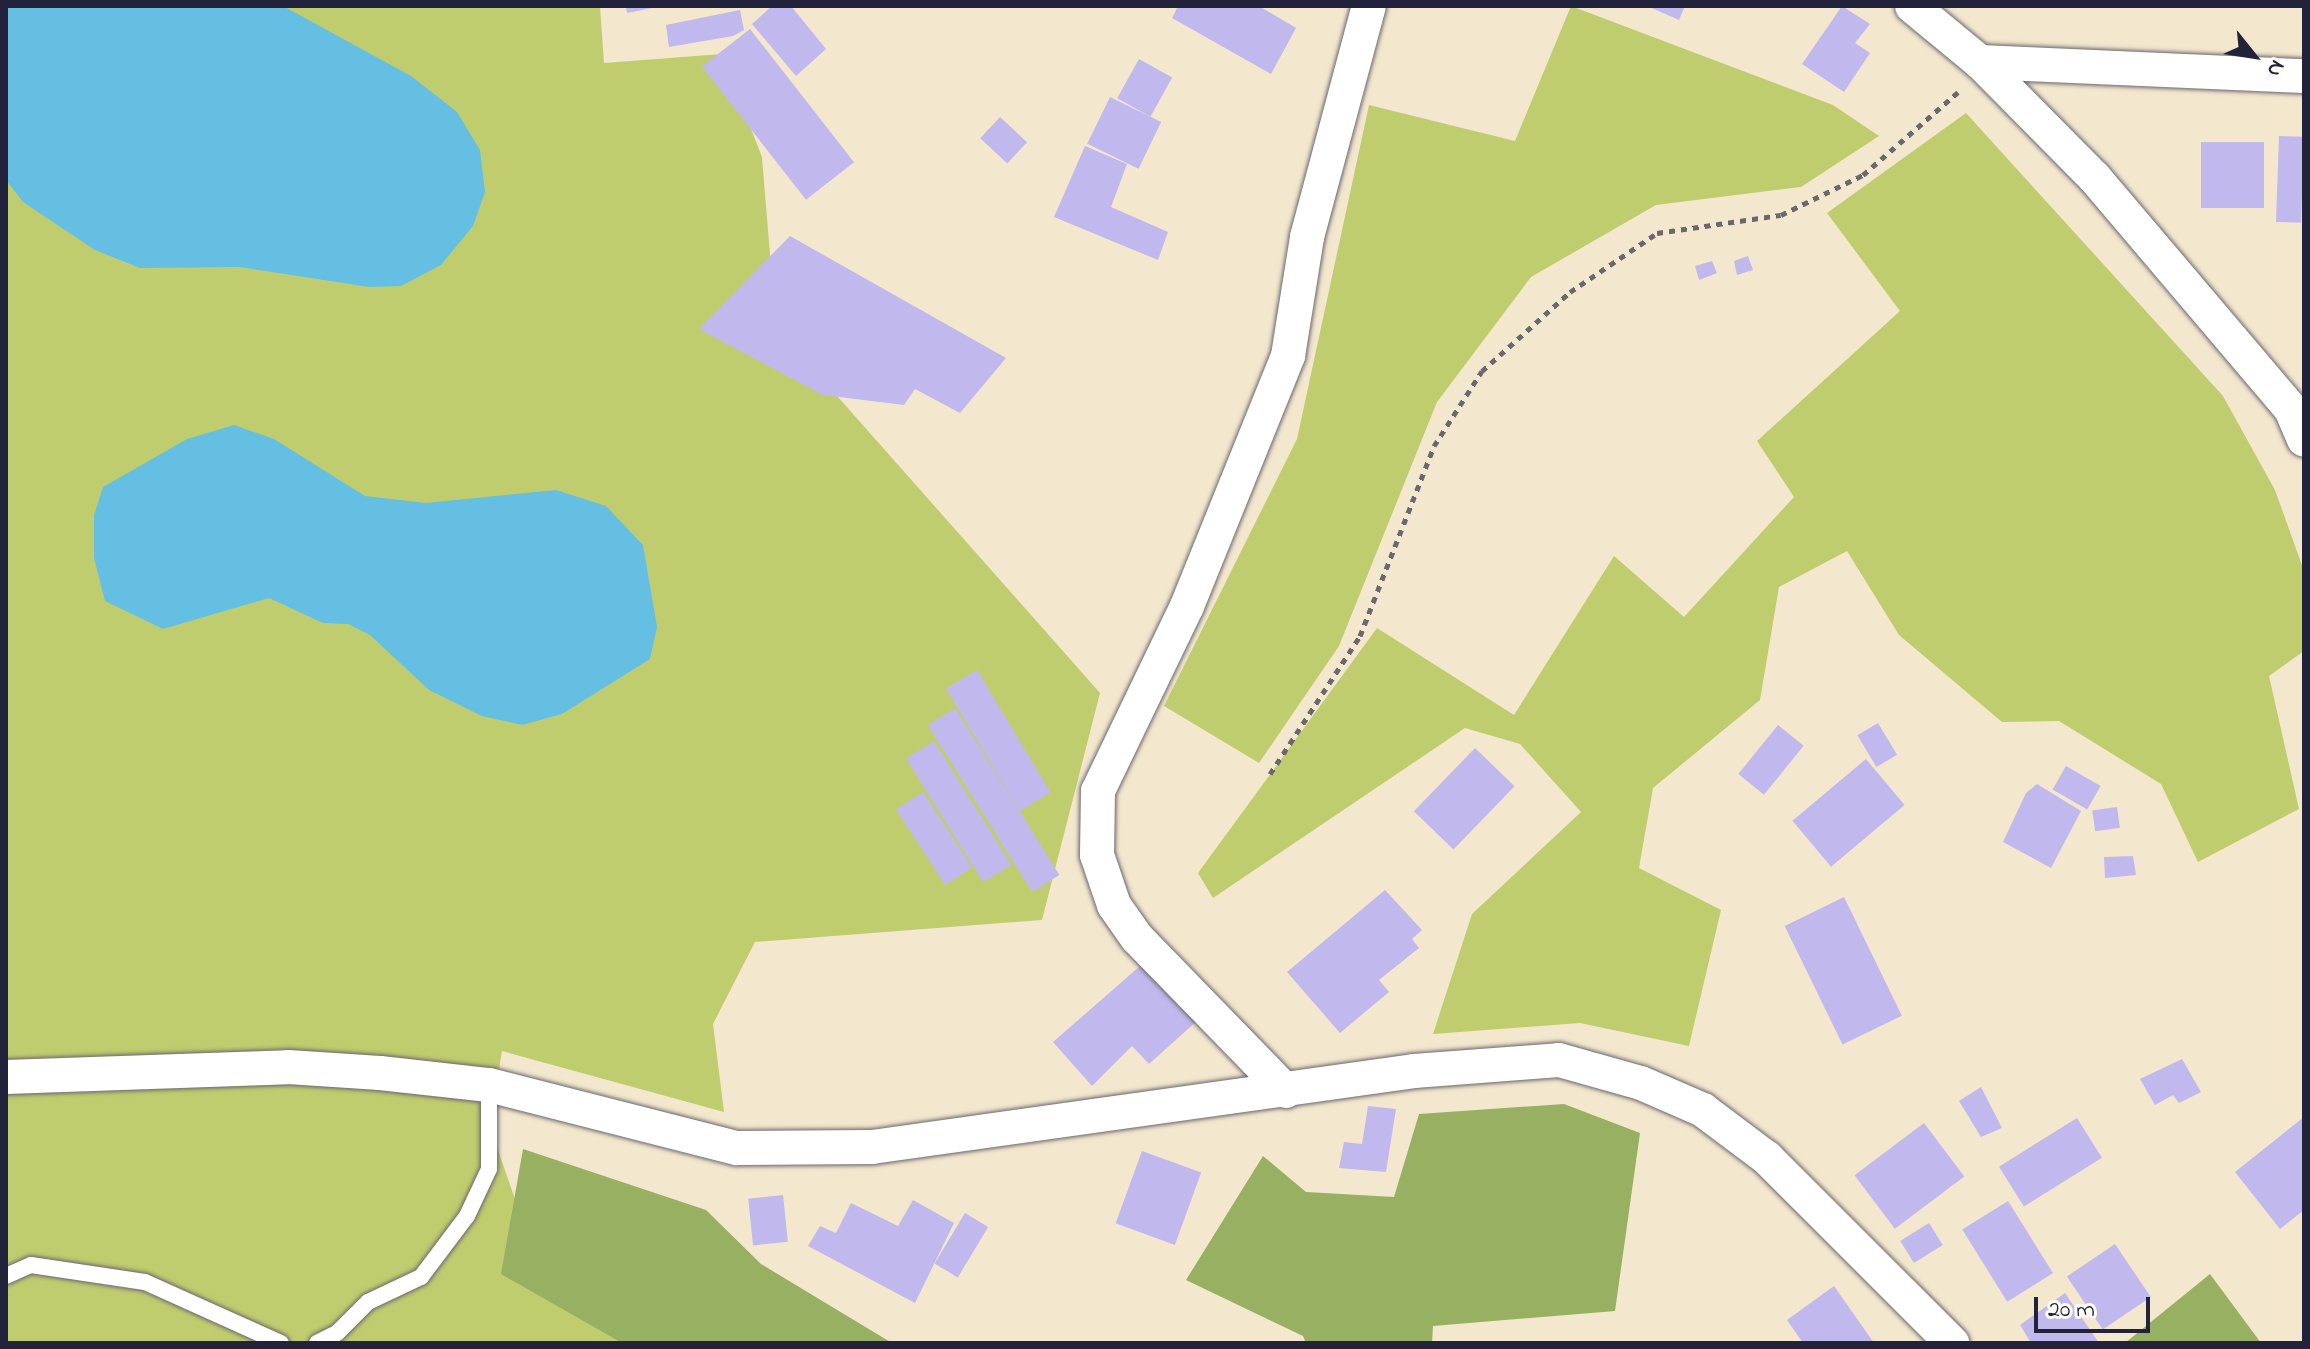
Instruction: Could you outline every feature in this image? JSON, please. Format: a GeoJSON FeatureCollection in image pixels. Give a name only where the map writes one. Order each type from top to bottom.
{"type":"FeatureCollection","features":[{"type":"Feature","properties":{"kind":"street"},"geometry":{"type":"LineString","coordinates":[[1286,1091],[1137,938],[1114,905],[1097,855],[1098,791],[1187,606],[1288,356],[1307,237],[1369,6]]}},
{"type":"Feature","properties":{"kind":"street"},"geometry":{"type":"LineString","coordinates":[[1912,6],[1980,62],[2094,177],[2291,409],[2304,439]]}},
{"type":"Feature","properties":{"kind":"street"},"geometry":{"type":"LineString","coordinates":[[1980,62],[2304,76]]}},
{"type":"Feature","properties":{"kind":"street"},"geometry":{"type":"LineString","coordinates":[[6,1077],[288,1067],[489,1085],[737,1148],[872,1147],[1414,1071],[1559,1060],[1641,1083],[1703,1110],[1767,1158],[1952,1343]]}},
{"type":"Feature","properties":{"kind":"lane"},"geometry":{"type":"LineString","coordinates":[[317,1343],[337,1333],[368,1302],[421,1277],[467,1216],[489,1169],[489,1085]]}},
{"type":"Feature","properties":{"kind":"lane"},"geometry":{"type":"LineString","coordinates":[[6,1276],[31,1265],[145,1282],[281,1343]]}},
{"type":"Feature","properties":{"kind":"path"},"geometry":{"type":"LineString","coordinates":[[1270,774],[1360,636],[1434,446],[1482,371],[1570,292],[1657,233],[1781,215],[1863,175],[1947,107],[1980,62]]}},
{"type":"Feature","properties":{"kind":"green space"},"geometry":{"type":"Polygon","coordinates":[[[6,6],[600,6],[604,63],[722,54],[762,157],[776,327],[1100,693],[1042,920],[755,942],[713,1024],[724,1112],[502,1051],[490,1127],[535,1257],[792,1343],[6,1343],[6,6]]]}},
{"type":"Feature","properties":{"kind":"green space"},"geometry":{"type":"Polygon","coordinates":[[[1571,6],[1833,105],[1879,136],[1801,187],[1656,205],[1531,277],[1437,402],[1339,646],[1259,763],[1164,706],[1297,439],[1369,105],[1515,141],[1571,6]]]}},
{"type":"Feature","properties":{"kind":"green space"},"geometry":{"type":"Polygon","coordinates":[[[1966,113],[2223,396],[2275,490],[2304,571],[2304,651],[2269,676],[2299,809],[2198,862],[2161,784],[2059,721],[2002,722],[1899,635],[1847,551],[1779,587],[1760,700],[1653,788],[1639,868],[1721,910],[1689,1046],[1580,1023],[1433,1034],[1472,914],[1581,812],[1520,744],[1465,728],[1213,898],[1198,873],[1377,628],[1514,715],[1614,556],[1684,617],[1794,497],[1757,441],[1900,311],[1827,213],[1966,113]]]}},
{"type":"Feature","properties":{"kind":"green space"},"geometry":{"type":"Polygon","coordinates":[[[1564,1104],[1640,1133],[1615,1311],[1433,1326],[1432,1343],[1306,1343],[1303,1336],[1186,1280],[1263,1156],[1306,1192],[1394,1197],[1419,1114],[1564,1104]]]}},
{"type":"Feature","properties":{"kind":"green space"},"geometry":{"type":"Polygon","coordinates":[[[523,1149],[706,1210],[761,1264],[892,1343],[622,1343],[501,1274],[523,1149]]]}},
{"type":"Feature","properties":{"kind":"green space"},"geometry":{"type":"Polygon","coordinates":[[[2210,1274],[2261,1343],[2125,1343],[2210,1274]]]}},
{"type":"Feature","properties":{"kind":"water"},"geometry":{"type":"Polygon","coordinates":[[[6,6],[283,6],[411,76],[457,112],[480,150],[485,192],[473,226],[441,265],[401,286],[369,287],[239,267],[140,268],[95,250],[23,202],[6,180],[6,6]]]}},
{"type":"Feature","properties":{"kind":"water"},"geometry":{"type":"Polygon","coordinates":[[[234,425],[274,439],[365,496],[426,503],[556,490],[606,506],[643,545],[657,627],[650,659],[562,714],[522,725],[482,716],[429,690],[370,635],[348,624],[323,623],[269,598],[163,629],[105,601],[94,558],[94,515],[103,487],[187,439],[234,425]]]}},
{"type":"Feature","properties":{"kind":"building"},"geometry":{"type":"Polygon","coordinates":[[[626,6],[657,6],[657,7],[627,13],[626,6]]]}},
{"type":"Feature","properties":{"kind":"building"},"geometry":{"type":"Polygon","coordinates":[[[772,6],[791,6],[826,49],[796,76],[752,24],[772,6]]]}},
{"type":"Feature","properties":{"kind":"building"},"geometry":{"type":"Polygon","coordinates":[[[1178,6],[1259,6],[1296,28],[1271,74],[1172,18],[1178,6]]]}},
{"type":"Feature","properties":{"kind":"building"},"geometry":{"type":"Polygon","coordinates":[[[1647,6],[1685,6],[1679,20],[1647,6]]]}},
{"type":"Feature","properties":{"kind":"building"},"geometry":{"type":"Polygon","coordinates":[[[1842,6],[1870,24],[1855,43],[1870,53],[1844,92],[1802,64],[1842,6]]]}},
{"type":"Feature","properties":{"kind":"building"},"geometry":{"type":"Polygon","coordinates":[[[740,10],[744,30],[733,36],[669,47],[666,25],[740,10]]]}},
{"type":"Feature","properties":{"kind":"building"},"geometry":{"type":"Polygon","coordinates":[[[750,29],[854,162],[806,200],[702,67],[750,29]]]}},
{"type":"Feature","properties":{"kind":"building"},"geometry":{"type":"Polygon","coordinates":[[[1139,59],[1172,77],[1150,117],[1117,98],[1139,59]]]}},
{"type":"Feature","properties":{"kind":"building"},"geometry":{"type":"Polygon","coordinates":[[[1110,97],[1161,122],[1138,169],[1087,144],[1110,97]]]}},
{"type":"Feature","properties":{"kind":"building"},"geometry":{"type":"Polygon","coordinates":[[[1000,117],[1027,142],[1007,163],[980,138],[1000,117]]]}},
{"type":"Feature","properties":{"kind":"building"},"geometry":{"type":"Polygon","coordinates":[[[2279,136],[2304,137],[2301,223],[2276,222],[2279,136]]]}},
{"type":"Feature","properties":{"kind":"building"},"geometry":{"type":"Polygon","coordinates":[[[2201,142],[2264,142],[2264,208],[2201,208],[2201,142]]]}},
{"type":"Feature","properties":{"kind":"building"},"geometry":{"type":"Polygon","coordinates":[[[1085,146],[1127,164],[1111,207],[1168,232],[1158,260],[1054,217],[1085,146]]]}},
{"type":"Feature","properties":{"kind":"building"},"geometry":{"type":"Polygon","coordinates":[[[790,236],[1006,358],[960,413],[915,389],[904,405],[823,395],[699,329],[790,236]]]}},
{"type":"Feature","properties":{"kind":"building"},"geometry":{"type":"Polygon","coordinates":[[[1748,256],[1753,270],[1737,275],[1734,261],[1748,256]]]}},
{"type":"Feature","properties":{"kind":"building"},"geometry":{"type":"Polygon","coordinates":[[[1712,261],[1717,273],[1699,280],[1695,266],[1712,261]]]}},
{"type":"Feature","properties":{"kind":"building"},"geometry":{"type":"Polygon","coordinates":[[[977,670],[1051,793],[1020,811],[946,689],[977,670]]]}},
{"type":"Feature","properties":{"kind":"building"},"geometry":{"type":"Polygon","coordinates":[[[955,708],[1059,875],[1032,892],[928,725],[955,708]]]}},
{"type":"Feature","properties":{"kind":"building"},"geometry":{"type":"Polygon","coordinates":[[[1878,723],[1897,755],[1876,767],[1857,735],[1878,723]]]}},
{"type":"Feature","properties":{"kind":"building"},"geometry":{"type":"Polygon","coordinates":[[[1778,725],[1804,746],[1764,795],[1738,774],[1778,725]]]}},
{"type":"Feature","properties":{"kind":"building"},"geometry":{"type":"Polygon","coordinates":[[[934,741],[1011,865],[983,882],[906,758],[934,741]]]}},
{"type":"Feature","properties":{"kind":"building"},"geometry":{"type":"Polygon","coordinates":[[[1475,748],[1515,786],[1453,850],[1414,811],[1475,748]]]}},
{"type":"Feature","properties":{"kind":"building"},"geometry":{"type":"Polygon","coordinates":[[[1866,759],[1905,805],[1831,867],[1792,821],[1866,759]]]}},
{"type":"Feature","properties":{"kind":"building"},"geometry":{"type":"Polygon","coordinates":[[[2066,766],[2101,786],[2087,809],[2052,789],[2066,766]]]}},
{"type":"Feature","properties":{"kind":"building"},"geometry":{"type":"Polygon","coordinates":[[[2037,784],[2081,811],[2051,868],[2003,842],[2026,793],[2037,784]]]}},
{"type":"Feature","properties":{"kind":"building"},"geometry":{"type":"Polygon","coordinates":[[[923,792],[972,867],[945,885],[896,809],[923,792]]]}},
{"type":"Feature","properties":{"kind":"building"},"geometry":{"type":"Polygon","coordinates":[[[2117,807],[2120,828],[2095,831],[2092,810],[2117,807]]]}},
{"type":"Feature","properties":{"kind":"building"},"geometry":{"type":"Polygon","coordinates":[[[2133,856],[2136,875],[2105,878],[2104,857],[2133,856]]]}},
{"type":"Feature","properties":{"kind":"building"},"geometry":{"type":"Polygon","coordinates":[[[1385,890],[1422,930],[1412,939],[1419,948],[1379,980],[1389,992],[1340,1033],[1287,972],[1385,890]]]}},
{"type":"Feature","properties":{"kind":"building"},"geometry":{"type":"Polygon","coordinates":[[[1844,897],[1902,1016],[1843,1045],[1785,926],[1844,897]]]}},
{"type":"Feature","properties":{"kind":"building"},"geometry":{"type":"Polygon","coordinates":[[[1140,966],[1198,1020],[1149,1064],[1132,1046],[1092,1086],[1053,1042],[1140,966]]]}},
{"type":"Feature","properties":{"kind":"building"},"geometry":{"type":"Polygon","coordinates":[[[2182,1059],[2201,1092],[2179,1103],[2173,1095],[2155,1105],[2140,1079],[2182,1059]]]}},
{"type":"Feature","properties":{"kind":"building"},"geometry":{"type":"Polygon","coordinates":[[[1981,1087],[2002,1128],[1981,1137],[1959,1101],[1981,1087]]]}},
{"type":"Feature","properties":{"kind":"building"},"geometry":{"type":"Polygon","coordinates":[[[1368,1106],[1396,1109],[1386,1172],[1339,1168],[1344,1142],[1362,1144],[1368,1106]]]}},
{"type":"Feature","properties":{"kind":"building"},"geometry":{"type":"Polygon","coordinates":[[[2304,1117],[2304,1210],[2280,1229],[2235,1172],[2304,1117]]]}},
{"type":"Feature","properties":{"kind":"building"},"geometry":{"type":"Polygon","coordinates":[[[2077,1118],[2102,1158],[2024,1207],[1999,1167],[2077,1118]]]}},
{"type":"Feature","properties":{"kind":"building"},"geometry":{"type":"Polygon","coordinates":[[[1924,1123],[1964,1177],[1895,1229],[1855,1175],[1924,1123]]]}},
{"type":"Feature","properties":{"kind":"building"},"geometry":{"type":"Polygon","coordinates":[[[1142,1151],[1201,1173],[1175,1245],[1116,1223],[1142,1151]]]}},
{"type":"Feature","properties":{"kind":"building"},"geometry":{"type":"Polygon","coordinates":[[[783,1195],[788,1242],[753,1245],[748,1199],[783,1195]]]}},
{"type":"Feature","properties":{"kind":"building"},"geometry":{"type":"Polygon","coordinates":[[[913,1200],[954,1223],[915,1303],[808,1246],[820,1226],[836,1233],[851,1203],[898,1226],[913,1200]]]}},
{"type":"Feature","properties":{"kind":"building"},"geometry":{"type":"Polygon","coordinates":[[[2008,1201],[2053,1273],[2007,1302],[1962,1230],[2008,1201]]]}},
{"type":"Feature","properties":{"kind":"building"},"geometry":{"type":"Polygon","coordinates":[[[965,1213],[988,1227],[958,1277],[935,1264],[965,1213]]]}},
{"type":"Feature","properties":{"kind":"building"},"geometry":{"type":"Polygon","coordinates":[[[1929,1223],[1943,1245],[1914,1263],[1900,1241],[1929,1223]]]}},
{"type":"Feature","properties":{"kind":"building"},"geometry":{"type":"Polygon","coordinates":[[[2115,1244],[2151,1297],[2103,1329],[2067,1276],[2115,1244]]]}},
{"type":"Feature","properties":{"kind":"building"},"geometry":{"type":"Polygon","coordinates":[[[1834,1286],[1874,1343],[1803,1343],[1787,1320],[1834,1286]]]}},
{"type":"Feature","properties":{"kind":"building"},"geometry":{"type":"Polygon","coordinates":[[[2065,1293],[2099,1343],[2031,1343],[2020,1325],[2065,1293]]]}}]}
